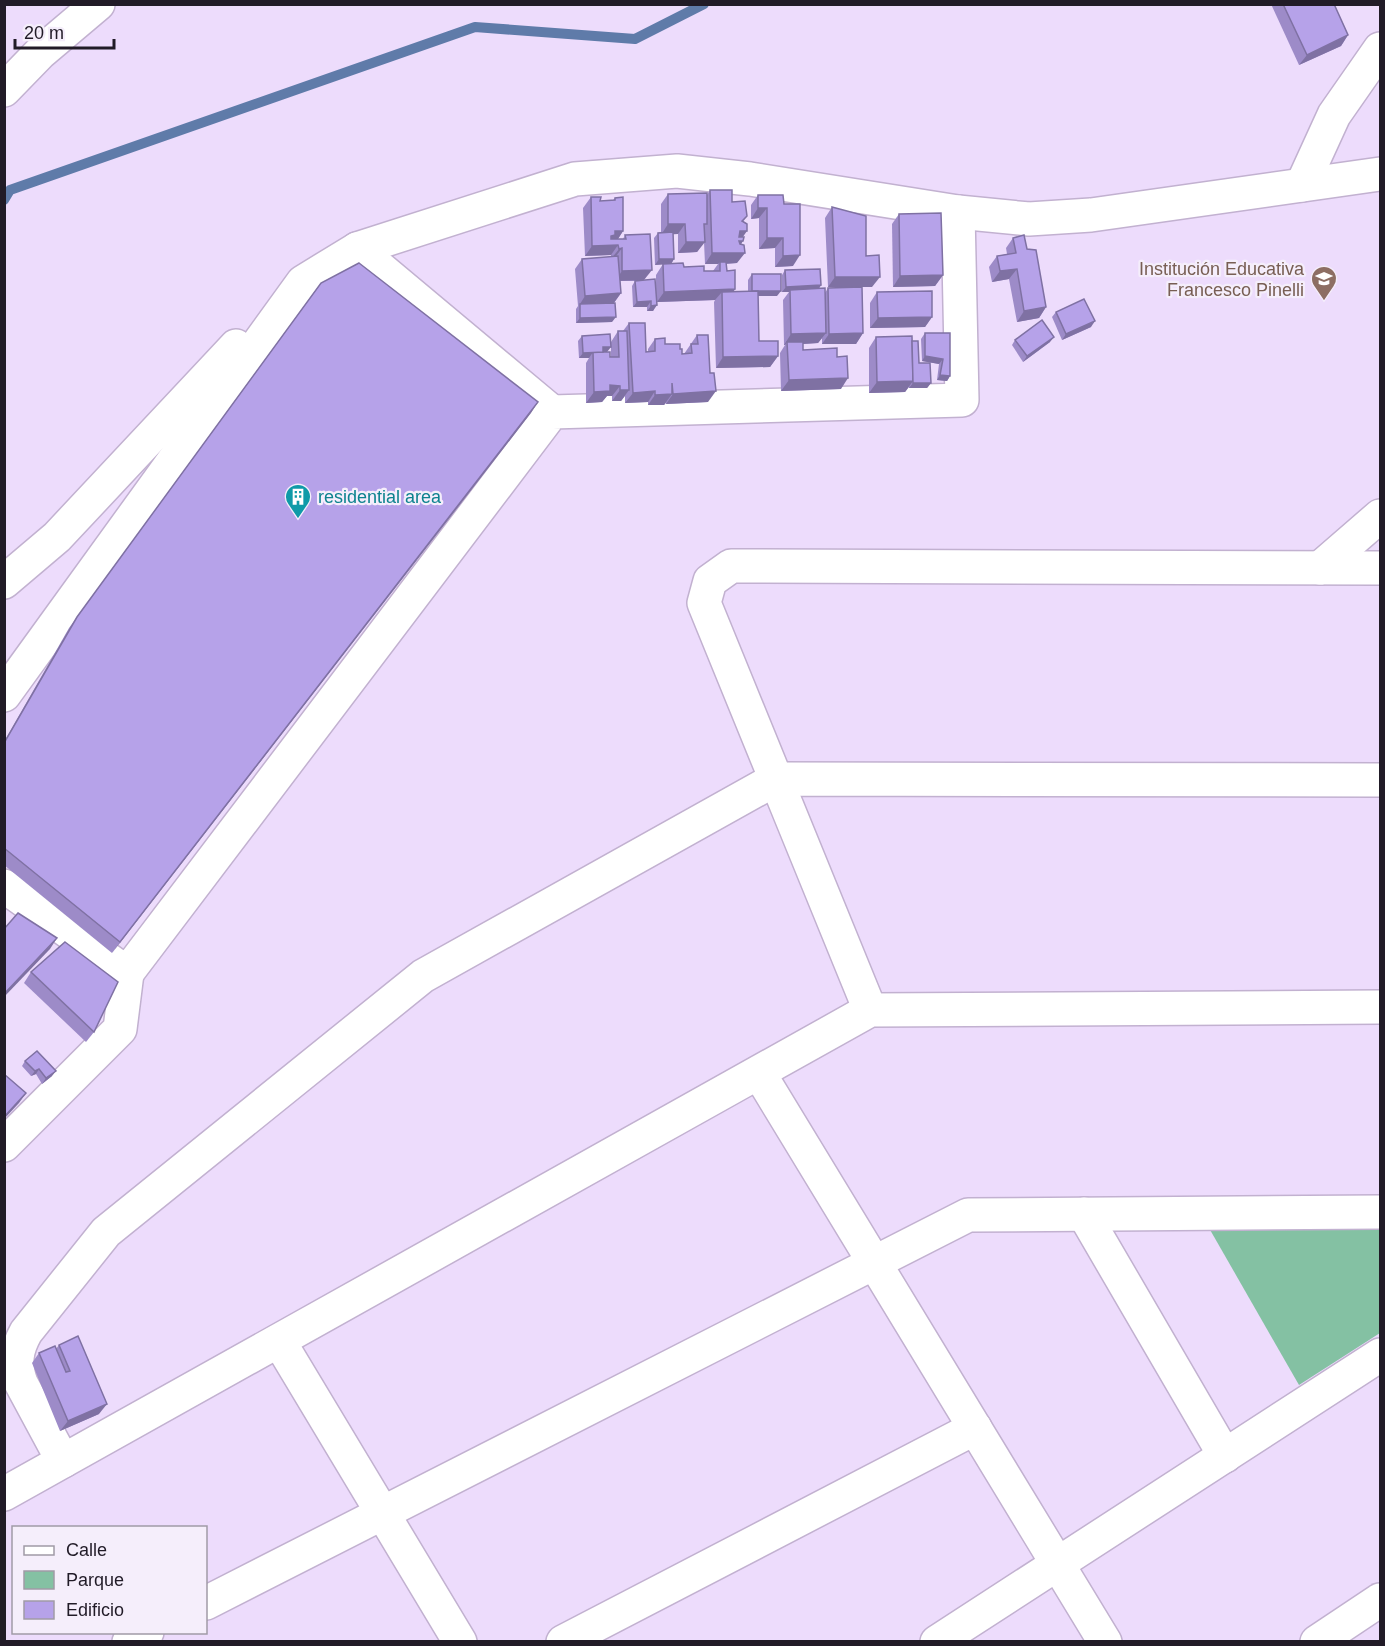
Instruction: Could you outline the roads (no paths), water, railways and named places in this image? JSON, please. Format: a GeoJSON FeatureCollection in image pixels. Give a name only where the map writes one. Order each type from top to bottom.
{"type":"FeatureCollection","features":[{"type":"Feature","properties":{"kind":"street"},"geometry":{"type":"LineString","coordinates":[[4,90],[40,53],[98,4]]}},
{"type":"Feature","properties":{"kind":"street"},"geometry":{"type":"LineString","coordinates":[[1302,184],[1334,115],[1380,49]]}},
{"type":"Feature","properties":{"kind":"street"},"geometry":{"type":"LineString","coordinates":[[4,582],[57,537],[273,307],[303,282],[357,249],[575,179],[677,171],[750,179],[958,213],[1029,219],[1091,216],[1380,174]]}},
{"type":"Feature","properties":{"kind":"street"},"geometry":{"type":"LineString","coordinates":[[357,249],[552,412],[962,400],[958,213]]}},
{"type":"Feature","properties":{"kind":"street"},"geometry":{"type":"LineString","coordinates":[[4,695],[303,282]]}},
{"type":"Feature","properties":{"kind":"street"},"geometry":{"type":"LineString","coordinates":[[4,1145],[120,1029],[128,973],[552,412]]}},
{"type":"Feature","properties":{"kind":"street"},"geometry":{"type":"LineString","coordinates":[[1320,568],[1380,516]]}},
{"type":"Feature","properties":{"kind":"street"},"geometry":{"type":"LineString","coordinates":[[870,1010],[704,603],[710,581],[731,566],[1380,568]]}},
{"type":"Feature","properties":{"kind":"street"},"geometry":{"type":"LineString","coordinates":[[63,1461],[21,1383],[16,1371],[16,1357],[19,1344],[26,1332],[106,1232],[423,976],[776,779],[1380,780]]}},
{"type":"Feature","properties":{"kind":"street"},"geometry":{"type":"LineString","coordinates":[[4,886],[128,973]]}},
{"type":"Feature","properties":{"kind":"street"},"geometry":{"type":"LineString","coordinates":[[4,1494],[870,1010],[1380,1008]]}},
{"type":"Feature","properties":{"kind":"street"},"geometry":{"type":"LineString","coordinates":[[759,1073],[1105,1641]]}},
{"type":"Feature","properties":{"kind":"street"},"geometry":{"type":"LineString","coordinates":[[207,1602],[968,1215],[1380,1212]]}},
{"type":"Feature","properties":{"kind":"street"},"geometry":{"type":"LineString","coordinates":[[1084,1214],[1226,1456]]}},
{"type":"Feature","properties":{"kind":"street"},"geometry":{"type":"LineString","coordinates":[[279,1341],[460,1641]]}},
{"type":"Feature","properties":{"kind":"street"},"geometry":{"type":"LineString","coordinates":[[937,1641],[1380,1355]]}},
{"type":"Feature","properties":{"kind":"street"},"geometry":{"type":"LineString","coordinates":[[563,1641],[975,1428]]}},
{"type":"Feature","properties":{"kind":"street"},"geometry":{"type":"LineString","coordinates":[[1317,1641],[1380,1600]]}},
{"type":"Feature","properties":{"kind":"street"},"geometry":{"type":"LineString","coordinates":[[129,1641],[143,1634]]}},
{"type":"Feature","properties":{"kind":"waterway"},"geometry":{"type":"LineString","coordinates":[[4,200],[10,190],[475,27],[635,39],[704,4]]}},
{"type":"Feature","properties":{"kind":"place","name":"Institución Educativa Francesco Pinelli"},"geometry":{"type":"Point","coordinates":[1324,302]}},
{"type":"Feature","properties":{"kind":"place","name":"residential area"},"geometry":{"type":"Point","coordinates":[298,520]}}]}
